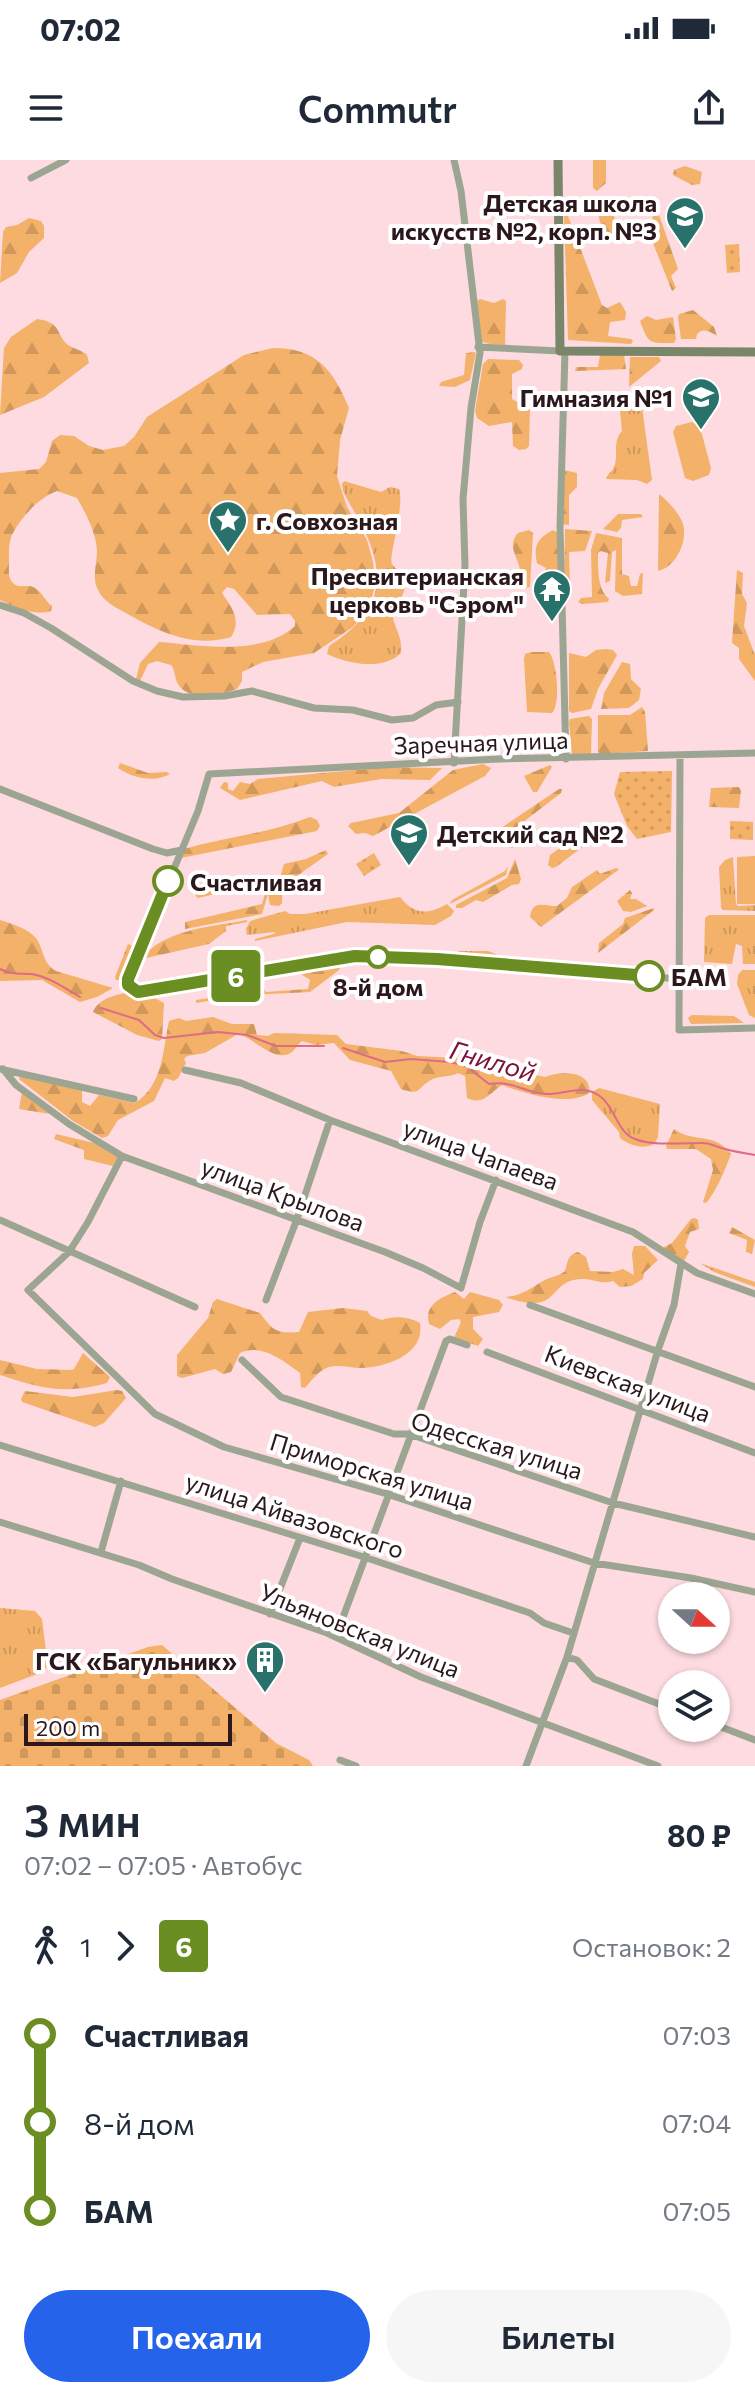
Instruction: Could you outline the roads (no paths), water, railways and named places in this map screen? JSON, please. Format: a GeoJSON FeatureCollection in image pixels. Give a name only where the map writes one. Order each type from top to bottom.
{"type":"FeatureCollection","features":[{"type":"Feature","properties":{"kind":"street"},"geometry":{"type":"LineString","coordinates":[[31,178],[66,160]]}},
{"type":"Feature","properties":{"kind":"street"},"geometry":{"type":"LineString","coordinates":[[454,160],[464,219],[479,365],[474,381],[463,499],[465,566],[454,763]]}},
{"type":"Feature","properties":{"kind":"street"},"geometry":{"type":"LineString","coordinates":[[558,160],[563,351],[560,527],[566,759]]}},
{"type":"Feature","properties":{"kind":"street"},"geometry":{"type":"LineString","coordinates":[[478,347],[563,351],[755,352]]}},
{"type":"Feature","properties":{"kind":"street"},"geometry":{"type":"LineString","coordinates":[[0,605],[24,613],[51,628],[133,681],[183,697],[224,696],[252,691],[314,708],[353,710],[392,720],[413,718],[436,705],[458,702]]}},
{"type":"Feature","properties":{"kind":"street","name":"Заречная улица"},"geometry":{"type":"LineString","coordinates":[[182,850],[209,774],[499,759],[755,753]]}},
{"type":"Feature","properties":{"kind":"street"},"geometry":{"type":"LineString","coordinates":[[680,756],[679,1030],[755,1028]]}},
{"type":"Feature","properties":{"kind":"street"},"geometry":{"type":"LineString","coordinates":[[0,789],[153,849],[167,853],[182,850]]}},
{"type":"Feature","properties":{"kind":"street"},"geometry":{"type":"LineString","coordinates":[[182,850],[128,979],[128,985],[138,992],[355,956],[531,966],[678,979]]}},
{"type":"Feature","properties":{"kind":"street"},"geometry":{"type":"LineString","coordinates":[[1,1069],[134,1099]]}},
{"type":"Feature","properties":{"kind":"street","name":"улица Крылова"},"geometry":{"type":"LineString","coordinates":[[1,1069],[16,1085],[69,1124],[122,1156],[423,1268],[461,1288],[496,1180]]}},
{"type":"Feature","properties":{"kind":"street","name":"улица Чапаева"},"geometry":{"type":"LineString","coordinates":[[185,1070],[241,1083],[330,1120],[633,1232],[697,1273],[755,1294]]}},
{"type":"Feature","properties":{"kind":"street"},"geometry":{"type":"LineString","coordinates":[[266,1300],[330,1120]]}},
{"type":"Feature","properties":{"kind":"street"},"geometry":{"type":"LineString","coordinates":[[69,1252],[122,1156]]}},
{"type":"Feature","properties":{"kind":"street"},"geometry":{"type":"LineString","coordinates":[[0,1220],[195,1307]]}},
{"type":"Feature","properties":{"kind":"street","name":"Приморская улица"},"geometry":{"type":"LineString","coordinates":[[69,1252],[28,1290],[155,1414],[224,1447],[387,1494],[594,1563],[691,1578],[755,1592]]}},
{"type":"Feature","properties":{"kind":"street"},"geometry":{"type":"LineString","coordinates":[[526,1766],[567,1657],[674,1305],[681,1264]]}},
{"type":"Feature","properties":{"kind":"street"},"geometry":{"type":"LineString","coordinates":[[530,1305],[755,1387]]}},
{"type":"Feature","properties":{"kind":"street"},"geometry":{"type":"LineString","coordinates":[[336,1636],[447,1339],[467,1345]]}},
{"type":"Feature","properties":{"kind":"street","name":"Киевская улица"},"geometry":{"type":"LineString","coordinates":[[487,1352],[755,1453]]}},
{"type":"Feature","properties":{"kind":"street","name":"Одесская улица"},"geometry":{"type":"LineString","coordinates":[[242,1360],[281,1397],[394,1434],[409,1434],[613,1503],[755,1537]]}},
{"type":"Feature","properties":{"kind":"street","name":"улица Айвазовского"},"geometry":{"type":"LineString","coordinates":[[0,1445],[367,1558],[530,1613],[544,1623],[573,1633]]}},
{"type":"Feature","properties":{"kind":"street"},"geometry":{"type":"LineString","coordinates":[[101,1552],[121,1481]]}},
{"type":"Feature","properties":{"kind":"street","name":"Ульяновская улица"},"geometry":{"type":"LineString","coordinates":[[0,1522],[101,1552],[336,1636],[421,1677],[658,1766]]}},
{"type":"Feature","properties":{"kind":"street"},"geometry":{"type":"LineString","coordinates":[[270,1614],[300,1538]]}},
{"type":"Feature","properties":{"kind":"street"},"geometry":{"type":"LineString","coordinates":[[567,1657],[577,1660],[594,1679],[658,1704]]}},
{"type":"Feature","properties":{"kind":"street"},"geometry":{"type":"LineString","coordinates":[[730,1730],[755,1740]]}},
{"type":"Feature","properties":{"kind":"street"},"geometry":{"type":"LineString","coordinates":[[340,1760],[356,1766]]}},
{"type":"Feature","properties":{"kind":"waterway","name":"Гнилой"},"geometry":{"type":"LineString","coordinates":[[0,969],[45,978],[80,997]]}},
{"type":"Feature","properties":{"kind":"waterway","name":"Гнилой"},"geometry":{"type":"LineString","coordinates":[[101,1008],[139,1020],[155,1035],[164,1038],[218,1032],[247,1035],[276,1046],[324,1046]]}},
{"type":"Feature","properties":{"kind":"waterway","name":"Гнилой"},"geometry":{"type":"LineString","coordinates":[[343,1048],[385,1062],[411,1059],[450,1062],[466,1066],[489,1084],[506,1084],[540,1093],[588,1091],[606,1102],[624,1131],[635,1139],[659,1143],[707,1143],[755,1155]]}},
{"type":"Feature","properties":{"kind":"place","name":"Детская школа искусств №2, корп. №3"},"geometry":{"type":"Point","coordinates":[685,250]}},
{"type":"Feature","properties":{"kind":"place","name":"Гимназия №1"},"geometry":{"type":"Point","coordinates":[701,431]}},
{"type":"Feature","properties":{"kind":"place","name":"г. Совхозная"},"geometry":{"type":"Point","coordinates":[228,554]}},
{"type":"Feature","properties":{"kind":"place","name":"Пресвитерианская церковь \"Сэром\""},"geometry":{"type":"Point","coordinates":[552,623]}},
{"type":"Feature","properties":{"kind":"place","name":"Детский сад №2"},"geometry":{"type":"Point","coordinates":[409,867]}},
{"type":"Feature","properties":{"kind":"place","name":"Счастливая"},"geometry":{"type":"Point","coordinates":[168,881]}},
{"type":"Feature","properties":{"kind":"place","name":"8-й дом"},"geometry":{"type":"Point","coordinates":[378,957]}},
{"type":"Feature","properties":{"kind":"place","name":"БАМ"},"geometry":{"type":"Point","coordinates":[649,976]}},
{"type":"Feature","properties":{"kind":"place","name":"ГСК «Багульник»"},"geometry":{"type":"Point","coordinates":[265,1694]}}]}
